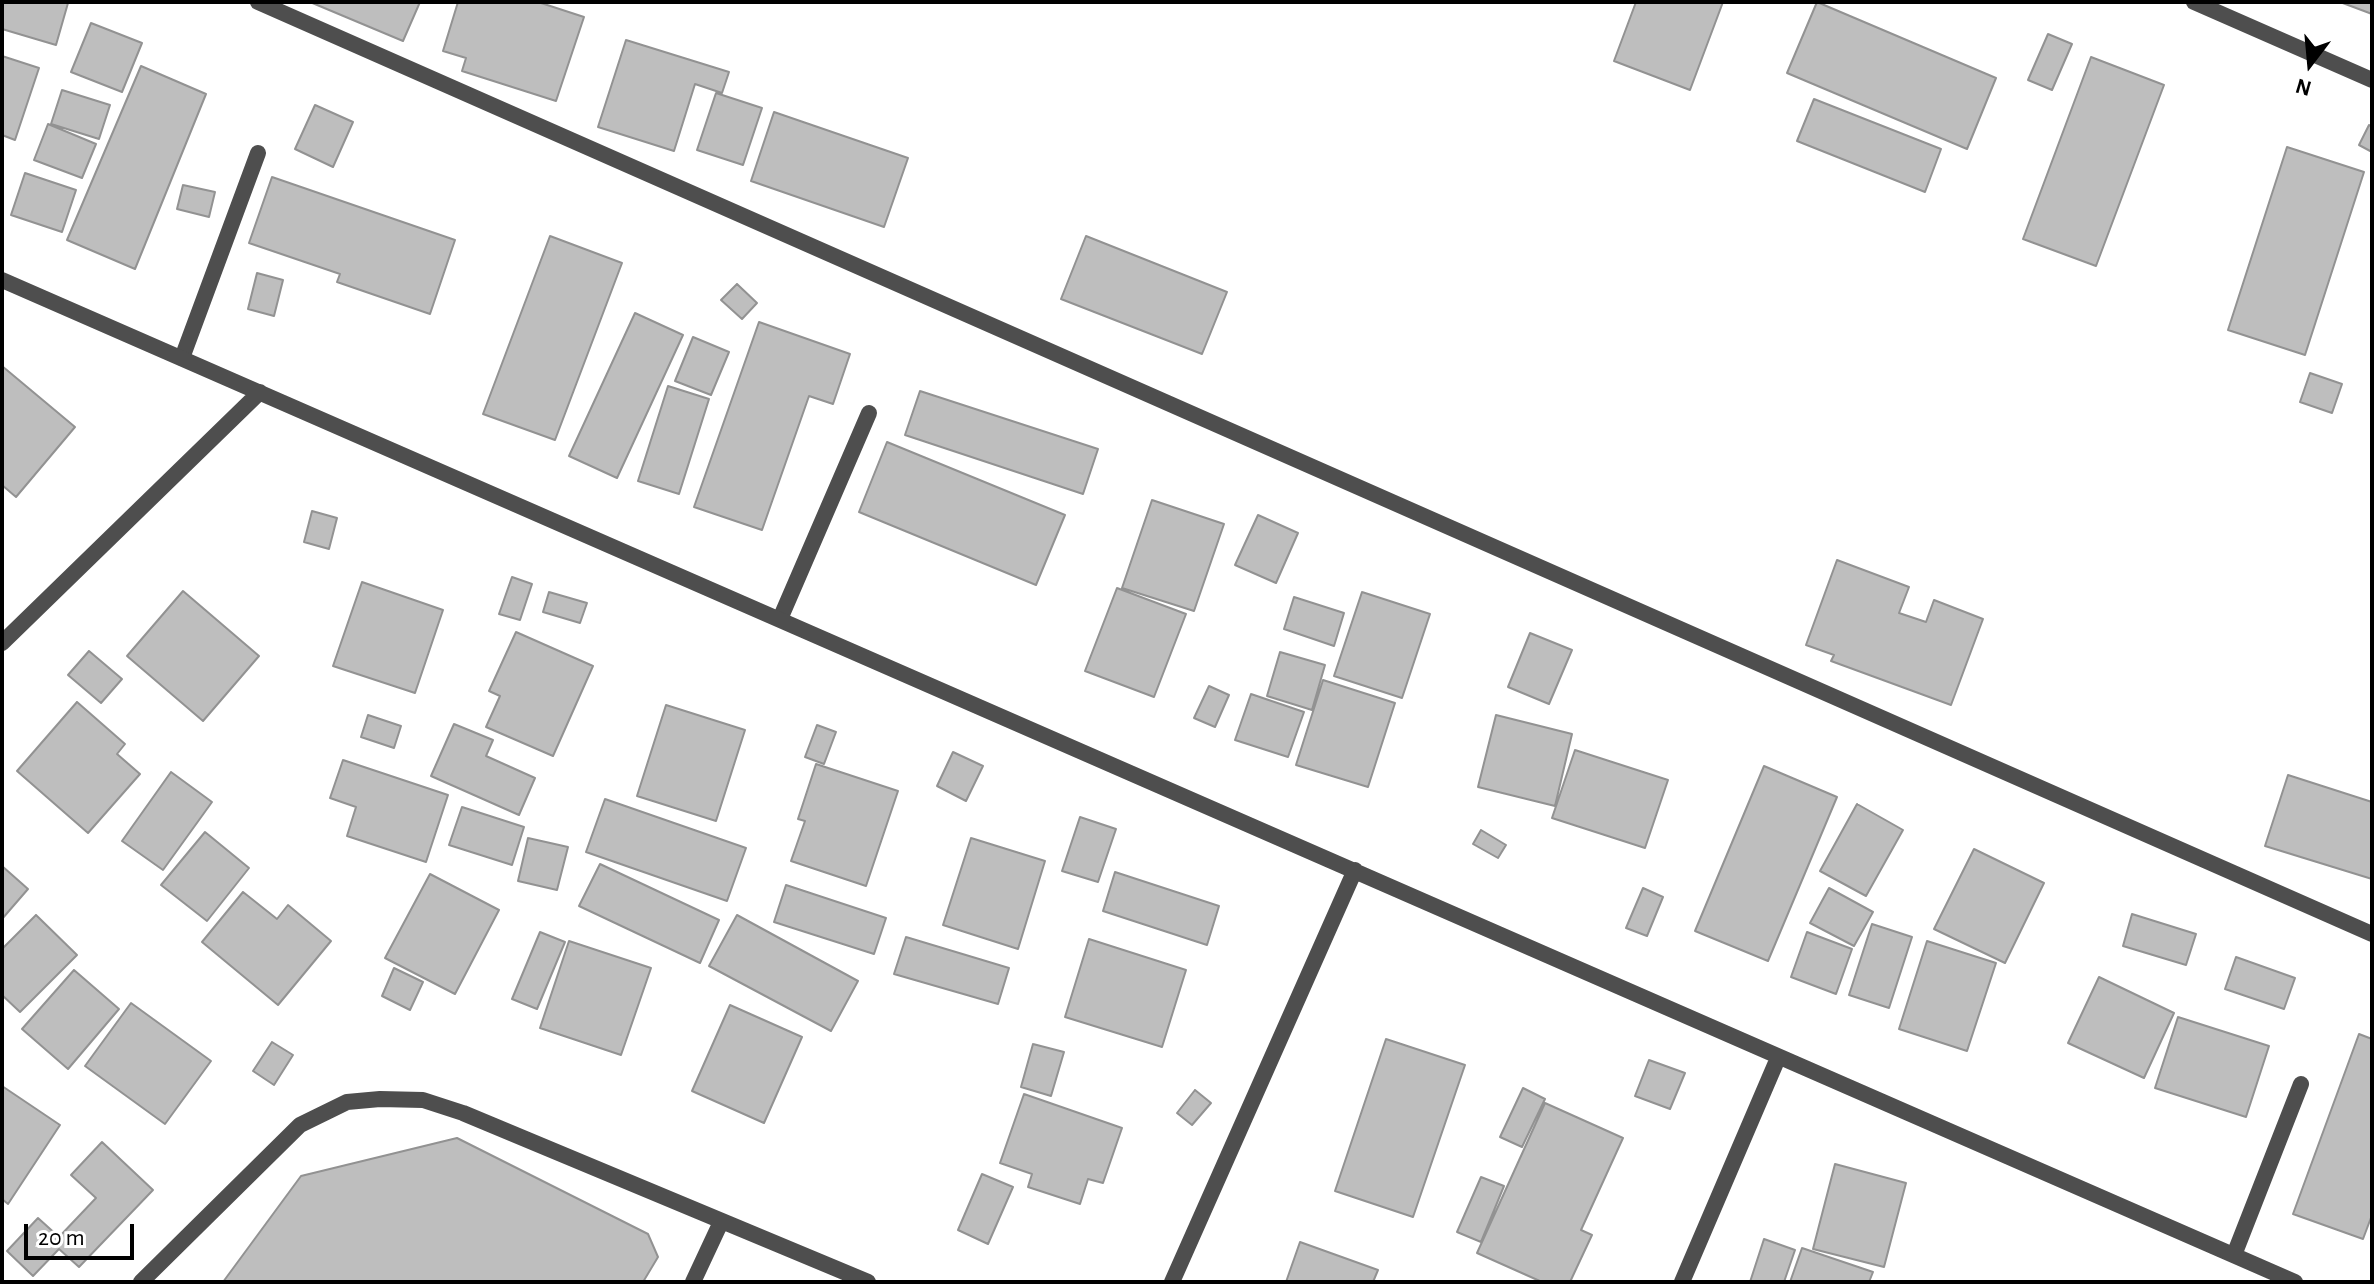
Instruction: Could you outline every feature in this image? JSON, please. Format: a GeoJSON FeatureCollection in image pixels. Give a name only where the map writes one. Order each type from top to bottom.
{"type":"FeatureCollection","features":[{"type":"Feature","properties":{"kind":"street"},"geometry":{"type":"LineString","coordinates":[[258,2],[2372,934]]}},
{"type":"Feature","properties":{"kind":"street"},"geometry":{"type":"LineString","coordinates":[[2194,2],[2372,80]]}},
{"type":"Feature","properties":{"kind":"street"},"geometry":{"type":"LineString","coordinates":[[182,358],[258,153]]}},
{"type":"Feature","properties":{"kind":"street"},"geometry":{"type":"LineString","coordinates":[[2,280],[2295,1282]]}},
{"type":"Feature","properties":{"kind":"street"},"geometry":{"type":"LineString","coordinates":[[2,643],[260,392]]}},
{"type":"Feature","properties":{"kind":"street"},"geometry":{"type":"LineString","coordinates":[[780,619],[869,413]]}},
{"type":"Feature","properties":{"kind":"street"},"geometry":{"type":"LineString","coordinates":[[1172,1282],[1355,870]]}},
{"type":"Feature","properties":{"kind":"street"},"geometry":{"type":"LineString","coordinates":[[1682,1282],[1778,1058]]}},
{"type":"Feature","properties":{"kind":"street"},"geometry":{"type":"LineString","coordinates":[[2234,1255],[2301,1084]]}},
{"type":"Feature","properties":{"kind":"street"},"geometry":{"type":"LineString","coordinates":[[141,1282],[300,1125],[347,1102],[423,1100],[463,1113],[868,1282]]}},
{"type":"Feature","properties":{"kind":"street"},"geometry":{"type":"LineString","coordinates":[[693,1282],[721,1222]]}},
{"type":"Feature","properties":{"kind":"building"},"geometry":{"type":"Polygon","coordinates":[[[2,2],[68,3],[56,45],[2,29],[2,2]]]}},
{"type":"Feature","properties":{"kind":"building"},"geometry":{"type":"Polygon","coordinates":[[[310,2],[420,2],[403,41],[310,2]]]}},
{"type":"Feature","properties":{"kind":"building"},"geometry":{"type":"Polygon","coordinates":[[[458,2],[538,2],[584,17],[556,101],[462,71],[466,58],[443,51],[458,2]]]}},
{"type":"Feature","properties":{"kind":"building"},"geometry":{"type":"Polygon","coordinates":[[[1636,2],[1723,2],[1690,90],[1614,61],[1636,2]]]}},
{"type":"Feature","properties":{"kind":"building"},"geometry":{"type":"Polygon","coordinates":[[[1817,2],[1996,78],[1967,149],[1787,73],[1817,2]]]}},
{"type":"Feature","properties":{"kind":"building"},"geometry":{"type":"Polygon","coordinates":[[[2340,2],[2372,2],[2372,14],[2340,2]]]}},
{"type":"Feature","properties":{"kind":"building"},"geometry":{"type":"Polygon","coordinates":[[[91,23],[142,43],[122,92],[71,72],[91,23]]]}},
{"type":"Feature","properties":{"kind":"building"},"geometry":{"type":"Polygon","coordinates":[[[2048,34],[2072,44],[2052,90],[2028,80],[2048,34]]]}},
{"type":"Feature","properties":{"kind":"building"},"geometry":{"type":"Polygon","coordinates":[[[626,40],[729,72],[722,93],[695,84],[674,151],[598,127],[626,40]]]}},
{"type":"Feature","properties":{"kind":"building"},"geometry":{"type":"Polygon","coordinates":[[[2,56],[39,68],[15,140],[2,135],[2,56]]]}},
{"type":"Feature","properties":{"kind":"building"},"geometry":{"type":"Polygon","coordinates":[[[2091,57],[2164,85],[2096,266],[2023,239],[2091,57]]]}},
{"type":"Feature","properties":{"kind":"building"},"geometry":{"type":"Polygon","coordinates":[[[141,66],[206,94],[135,269],[67,240],[141,66]]]}},
{"type":"Feature","properties":{"kind":"building"},"geometry":{"type":"Polygon","coordinates":[[[62,90],[110,105],[99,139],[51,124],[62,90]]]}},
{"type":"Feature","properties":{"kind":"building"},"geometry":{"type":"Polygon","coordinates":[[[716,93],[762,108],[743,165],[697,150],[716,93]]]}},
{"type":"Feature","properties":{"kind":"building"},"geometry":{"type":"Polygon","coordinates":[[[1814,99],[1941,149],[1925,192],[1797,141],[1814,99]]]}},
{"type":"Feature","properties":{"kind":"building"},"geometry":{"type":"Polygon","coordinates":[[[315,105],[353,122],[333,167],[295,149],[315,105]]]}},
{"type":"Feature","properties":{"kind":"building"},"geometry":{"type":"Polygon","coordinates":[[[774,112],[908,158],[884,227],[751,181],[774,112]]]}},
{"type":"Feature","properties":{"kind":"building"},"geometry":{"type":"Polygon","coordinates":[[[48,124],[96,144],[82,178],[34,160],[48,124]]]}},
{"type":"Feature","properties":{"kind":"building"},"geometry":{"type":"Polygon","coordinates":[[[2369,125],[2372,127],[2372,152],[2359,145],[2369,125]]]}},
{"type":"Feature","properties":{"kind":"building"},"geometry":{"type":"Polygon","coordinates":[[[2287,147],[2364,172],[2305,355],[2228,330],[2287,147]]]}},
{"type":"Feature","properties":{"kind":"building"},"geometry":{"type":"Polygon","coordinates":[[[25,173],[76,190],[62,232],[11,215],[25,173]]]}},
{"type":"Feature","properties":{"kind":"building"},"geometry":{"type":"Polygon","coordinates":[[[272,177],[455,240],[430,314],[337,282],[340,274],[249,243],[272,177]]]}},
{"type":"Feature","properties":{"kind":"building"},"geometry":{"type":"Polygon","coordinates":[[[183,185],[215,192],[209,217],[177,209],[183,185]]]}},
{"type":"Feature","properties":{"kind":"building"},"geometry":{"type":"Polygon","coordinates":[[[550,236],[622,263],[555,440],[483,414],[550,236]]]}},
{"type":"Feature","properties":{"kind":"building"},"geometry":{"type":"Polygon","coordinates":[[[1086,236],[1227,292],[1202,354],[1061,299],[1086,236]]]}},
{"type":"Feature","properties":{"kind":"building"},"geometry":{"type":"Polygon","coordinates":[[[257,273],[283,280],[274,316],[248,309],[257,273]]]}},
{"type":"Feature","properties":{"kind":"building"},"geometry":{"type":"Polygon","coordinates":[[[737,284],[757,303],[742,319],[721,300],[737,284]]]}},
{"type":"Feature","properties":{"kind":"building"},"geometry":{"type":"Polygon","coordinates":[[[635,313],[683,335],[617,478],[569,456],[635,313]]]}},
{"type":"Feature","properties":{"kind":"building"},"geometry":{"type":"Polygon","coordinates":[[[759,322],[850,354],[833,404],[809,396],[762,530],[694,507],[759,322]]]}},
{"type":"Feature","properties":{"kind":"building"},"geometry":{"type":"Polygon","coordinates":[[[693,337],[729,352],[711,395],[675,381],[693,337]]]}},
{"type":"Feature","properties":{"kind":"building"},"geometry":{"type":"Polygon","coordinates":[[[2,366],[75,427],[16,497],[2,485],[2,366]]]}},
{"type":"Feature","properties":{"kind":"building"},"geometry":{"type":"Polygon","coordinates":[[[2310,373],[2342,384],[2332,413],[2300,402],[2310,373]]]}},
{"type":"Feature","properties":{"kind":"building"},"geometry":{"type":"Polygon","coordinates":[[[668,386],[709,399],[679,494],[638,481],[668,386]]]}},
{"type":"Feature","properties":{"kind":"building"},"geometry":{"type":"Polygon","coordinates":[[[920,391],[1098,449],[1083,494],[905,435],[920,391]]]}},
{"type":"Feature","properties":{"kind":"building"},"geometry":{"type":"Polygon","coordinates":[[[887,442],[1065,515],[1036,585],[859,512],[887,442]]]}},
{"type":"Feature","properties":{"kind":"building"},"geometry":{"type":"Polygon","coordinates":[[[1152,500],[1224,524],[1194,611],[1122,588],[1152,500]]]}},
{"type":"Feature","properties":{"kind":"building"},"geometry":{"type":"Polygon","coordinates":[[[312,511],[337,518],[329,549],[304,542],[312,511]]]}},
{"type":"Feature","properties":{"kind":"building"},"geometry":{"type":"Polygon","coordinates":[[[1258,515],[1298,533],[1276,583],[1235,565],[1258,515]]]}},
{"type":"Feature","properties":{"kind":"building"},"geometry":{"type":"Polygon","coordinates":[[[1837,560],[1909,587],[1899,613],[1926,622],[1934,600],[1983,619],[1951,705],[1831,661],[1834,655],[1806,645],[1837,560]]]}},
{"type":"Feature","properties":{"kind":"building"},"geometry":{"type":"Polygon","coordinates":[[[512,577],[532,584],[520,620],[499,614],[512,577]]]}},
{"type":"Feature","properties":{"kind":"building"},"geometry":{"type":"Polygon","coordinates":[[[362,582],[443,610],[415,693],[333,666],[362,582]]]}},
{"type":"Feature","properties":{"kind":"building"},"geometry":{"type":"Polygon","coordinates":[[[1117,588],[1186,614],[1154,697],[1085,671],[1117,588]]]}},
{"type":"Feature","properties":{"kind":"building"},"geometry":{"type":"Polygon","coordinates":[[[183,591],[259,656],[203,721],[127,656],[183,591]]]}},
{"type":"Feature","properties":{"kind":"building"},"geometry":{"type":"Polygon","coordinates":[[[549,592],[587,603],[580,623],[543,612],[549,592]]]}},
{"type":"Feature","properties":{"kind":"building"},"geometry":{"type":"Polygon","coordinates":[[[1362,592],[1430,614],[1402,698],[1334,676],[1362,592]]]}},
{"type":"Feature","properties":{"kind":"building"},"geometry":{"type":"Polygon","coordinates":[[[1294,597],[1344,613],[1334,646],[1284,629],[1294,597]]]}},
{"type":"Feature","properties":{"kind":"building"},"geometry":{"type":"Polygon","coordinates":[[[516,632],[593,666],[553,756],[486,727],[500,696],[489,691],[516,632]]]}},
{"type":"Feature","properties":{"kind":"building"},"geometry":{"type":"Polygon","coordinates":[[[1530,633],[1572,650],[1549,704],[1508,687],[1530,633]]]}},
{"type":"Feature","properties":{"kind":"building"},"geometry":{"type":"Polygon","coordinates":[[[89,651],[122,679],[101,703],[68,675],[89,651]]]}},
{"type":"Feature","properties":{"kind":"building"},"geometry":{"type":"Polygon","coordinates":[[[1280,652],[1325,665],[1312,710],[1267,696],[1280,652]]]}},
{"type":"Feature","properties":{"kind":"building"},"geometry":{"type":"Polygon","coordinates":[[[1323,680],[1395,703],[1368,787],[1296,765],[1323,680]]]}},
{"type":"Feature","properties":{"kind":"building"},"geometry":{"type":"Polygon","coordinates":[[[1209,686],[1229,695],[1215,727],[1194,718],[1209,686]]]}},
{"type":"Feature","properties":{"kind":"building"},"geometry":{"type":"Polygon","coordinates":[[[1251,694],[1304,712],[1288,757],[1235,740],[1251,694]]]}},
{"type":"Feature","properties":{"kind":"building"},"geometry":{"type":"Polygon","coordinates":[[[77,702],[125,744],[117,754],[140,774],[88,833],[17,771],[77,702]]]}},
{"type":"Feature","properties":{"kind":"building"},"geometry":{"type":"Polygon","coordinates":[[[666,705],[745,730],[716,821],[637,796],[666,705]]]}},
{"type":"Feature","properties":{"kind":"building"},"geometry":{"type":"Polygon","coordinates":[[[368,715],[401,726],[394,748],[361,737],[368,715]]]}},
{"type":"Feature","properties":{"kind":"building"},"geometry":{"type":"Polygon","coordinates":[[[1496,715],[1572,734],[1555,806],[1478,787],[1496,715]]]}},
{"type":"Feature","properties":{"kind":"building"},"geometry":{"type":"Polygon","coordinates":[[[454,724],[493,740],[486,756],[535,778],[519,815],[431,776],[454,724]]]}},
{"type":"Feature","properties":{"kind":"building"},"geometry":{"type":"Polygon","coordinates":[[[817,725],[836,732],[824,764],[805,757],[817,725]]]}},
{"type":"Feature","properties":{"kind":"building"},"geometry":{"type":"Polygon","coordinates":[[[1575,750],[1668,780],[1645,848],[1552,818],[1575,750]]]}},
{"type":"Feature","properties":{"kind":"building"},"geometry":{"type":"Polygon","coordinates":[[[953,752],[983,766],[966,801],[937,786],[953,752]]]}},
{"type":"Feature","properties":{"kind":"building"},"geometry":{"type":"Polygon","coordinates":[[[343,760],[448,795],[426,862],[347,836],[356,807],[330,798],[343,760]]]}},
{"type":"Feature","properties":{"kind":"building"},"geometry":{"type":"Polygon","coordinates":[[[816,764],[898,791],[866,886],[791,861],[805,821],[798,819],[816,764]]]}},
{"type":"Feature","properties":{"kind":"building"},"geometry":{"type":"Polygon","coordinates":[[[1764,766],[1837,797],[1768,961],[1695,931],[1764,766]]]}},
{"type":"Feature","properties":{"kind":"building"},"geometry":{"type":"Polygon","coordinates":[[[171,772],[212,802],[163,870],[122,841],[171,772]]]}},
{"type":"Feature","properties":{"kind":"building"},"geometry":{"type":"Polygon","coordinates":[[[2288,775],[2372,802],[2372,879],[2265,846],[2288,775]]]}},
{"type":"Feature","properties":{"kind":"building"},"geometry":{"type":"Polygon","coordinates":[[[605,799],[746,848],[727,901],[586,852],[605,799]]]}},
{"type":"Feature","properties":{"kind":"building"},"geometry":{"type":"Polygon","coordinates":[[[1857,804],[1903,830],[1866,896],[1820,871],[1857,804]]]}},
{"type":"Feature","properties":{"kind":"building"},"geometry":{"type":"Polygon","coordinates":[[[462,807],[524,827],[512,865],[449,845],[462,807]]]}},
{"type":"Feature","properties":{"kind":"building"},"geometry":{"type":"Polygon","coordinates":[[[1080,817],[1116,829],[1098,882],[1062,871],[1080,817]]]}},
{"type":"Feature","properties":{"kind":"building"},"geometry":{"type":"Polygon","coordinates":[[[1481,830],[1506,845],[1498,858],[1473,844],[1481,830]]]}},
{"type":"Feature","properties":{"kind":"building"},"geometry":{"type":"Polygon","coordinates":[[[205,832],[249,868],[207,921],[161,885],[205,832]]]}},
{"type":"Feature","properties":{"kind":"building"},"geometry":{"type":"Polygon","coordinates":[[[528,838],[568,847],[557,890],[518,881],[528,838]]]}},
{"type":"Feature","properties":{"kind":"building"},"geometry":{"type":"Polygon","coordinates":[[[971,838],[1045,861],[1018,949],[943,925],[971,838]]]}},
{"type":"Feature","properties":{"kind":"building"},"geometry":{"type":"Polygon","coordinates":[[[1974,849],[2044,883],[2005,963],[1934,929],[1974,849]]]}},
{"type":"Feature","properties":{"kind":"building"},"geometry":{"type":"Polygon","coordinates":[[[600,864],[719,920],[700,963],[579,906],[600,864]]]}},
{"type":"Feature","properties":{"kind":"building"},"geometry":{"type":"Polygon","coordinates":[[[2,866],[28,889],[2,919],[2,866]]]}},
{"type":"Feature","properties":{"kind":"building"},"geometry":{"type":"Polygon","coordinates":[[[1115,872],[1219,906],[1207,945],[1103,911],[1115,872]]]}},
{"type":"Feature","properties":{"kind":"building"},"geometry":{"type":"Polygon","coordinates":[[[430,874],[499,910],[455,994],[385,958],[430,874]]]}},
{"type":"Feature","properties":{"kind":"building"},"geometry":{"type":"Polygon","coordinates":[[[786,885],[886,918],[874,954],[774,922],[786,885]]]}},
{"type":"Feature","properties":{"kind":"building"},"geometry":{"type":"Polygon","coordinates":[[[1643,888],[1663,897],[1647,936],[1626,928],[1643,888]]]}},
{"type":"Feature","properties":{"kind":"building"},"geometry":{"type":"Polygon","coordinates":[[[1829,888],[1873,912],[1854,946],[1810,923],[1829,888]]]}},
{"type":"Feature","properties":{"kind":"building"},"geometry":{"type":"Polygon","coordinates":[[[243,892],[277,919],[288,905],[331,941],[278,1005],[202,942],[243,892]]]}},
{"type":"Feature","properties":{"kind":"building"},"geometry":{"type":"Polygon","coordinates":[[[2132,914],[2196,934],[2186,965],[2123,946],[2132,914]]]}},
{"type":"Feature","properties":{"kind":"building"},"geometry":{"type":"Polygon","coordinates":[[[36,915],[77,955],[20,1012],[2,995],[2,949],[36,915]]]}},
{"type":"Feature","properties":{"kind":"building"},"geometry":{"type":"Polygon","coordinates":[[[737,915],[858,981],[831,1031],[709,966],[737,915]]]}},
{"type":"Feature","properties":{"kind":"building"},"geometry":{"type":"Polygon","coordinates":[[[1872,924],[1912,937],[1889,1008],[1849,995],[1872,924]]]}},
{"type":"Feature","properties":{"kind":"building"},"geometry":{"type":"Polygon","coordinates":[[[540,932],[565,942],[537,1009],[512,999],[540,932]]]}},
{"type":"Feature","properties":{"kind":"building"},"geometry":{"type":"Polygon","coordinates":[[[1807,932],[1852,949],[1836,994],[1791,977],[1807,932]]]}},
{"type":"Feature","properties":{"kind":"building"},"geometry":{"type":"Polygon","coordinates":[[[906,937],[1009,968],[998,1004],[894,974],[906,937]]]}},
{"type":"Feature","properties":{"kind":"building"},"geometry":{"type":"Polygon","coordinates":[[[1089,939],[1186,970],[1162,1047],[1065,1017],[1089,939]]]}},
{"type":"Feature","properties":{"kind":"building"},"geometry":{"type":"Polygon","coordinates":[[[569,941],[651,968],[621,1055],[540,1028],[569,941]]]}},
{"type":"Feature","properties":{"kind":"building"},"geometry":{"type":"Polygon","coordinates":[[[1927,941],[1996,963],[1967,1051],[1899,1029],[1927,941]]]}},
{"type":"Feature","properties":{"kind":"building"},"geometry":{"type":"Polygon","coordinates":[[[2236,957],[2295,978],[2284,1009],[2225,989],[2236,957]]]}},
{"type":"Feature","properties":{"kind":"building"},"geometry":{"type":"Polygon","coordinates":[[[394,968],[423,982],[410,1010],[382,996],[394,968]]]}},
{"type":"Feature","properties":{"kind":"building"},"geometry":{"type":"Polygon","coordinates":[[[74,970],[119,1009],[68,1069],[22,1029],[74,970]]]}},
{"type":"Feature","properties":{"kind":"building"},"geometry":{"type":"Polygon","coordinates":[[[2099,977],[2174,1013],[2144,1078],[2068,1043],[2099,977]]]}},
{"type":"Feature","properties":{"kind":"building"},"geometry":{"type":"Polygon","coordinates":[[[131,1003],[211,1061],[165,1124],[85,1066],[131,1003]]]}},
{"type":"Feature","properties":{"kind":"building"},"geometry":{"type":"Polygon","coordinates":[[[730,1005],[802,1037],[764,1123],[692,1091],[730,1005]]]}},
{"type":"Feature","properties":{"kind":"building"},"geometry":{"type":"Polygon","coordinates":[[[2178,1017],[2269,1046],[2246,1117],[2155,1088],[2178,1017]]]}},
{"type":"Feature","properties":{"kind":"building"},"geometry":{"type":"Polygon","coordinates":[[[2359,1034],[2372,1039],[2372,1215],[2363,1239],[2293,1214],[2359,1034]]]}},
{"type":"Feature","properties":{"kind":"building"},"geometry":{"type":"Polygon","coordinates":[[[1386,1039],[1465,1065],[1413,1217],[1335,1191],[1386,1039]]]}},
{"type":"Feature","properties":{"kind":"building"},"geometry":{"type":"Polygon","coordinates":[[[272,1042],[293,1055],[274,1085],[253,1071],[272,1042]]]}},
{"type":"Feature","properties":{"kind":"building"},"geometry":{"type":"Polygon","coordinates":[[[1033,1044],[1064,1052],[1051,1096],[1021,1087],[1033,1044]]]}},
{"type":"Feature","properties":{"kind":"building"},"geometry":{"type":"Polygon","coordinates":[[[1649,1060],[1685,1073],[1670,1109],[1635,1096],[1649,1060]]]}},
{"type":"Feature","properties":{"kind":"building"},"geometry":{"type":"Polygon","coordinates":[[[2,1086],[60,1125],[8,1204],[2,1199],[2,1086]]]}},
{"type":"Feature","properties":{"kind":"building"},"geometry":{"type":"Polygon","coordinates":[[[1523,1088],[1545,1099],[1522,1147],[1500,1137],[1523,1088]]]}},
{"type":"Feature","properties":{"kind":"building"},"geometry":{"type":"Polygon","coordinates":[[[1195,1090],[1211,1103],[1192,1125],[1177,1113],[1195,1090]]]}},
{"type":"Feature","properties":{"kind":"building"},"geometry":{"type":"Polygon","coordinates":[[[1024,1094],[1122,1128],[1103,1183],[1088,1179],[1080,1204],[1028,1187],[1032,1174],[1000,1163],[1024,1094]]]}},
{"type":"Feature","properties":{"kind":"building"},"geometry":{"type":"Polygon","coordinates":[[[1545,1103],[1623,1138],[1581,1230],[1592,1235],[1570,1282],[1542,1282],[1477,1253],[1545,1103]]]}},
{"type":"Feature","properties":{"kind":"building"},"geometry":{"type":"Polygon","coordinates":[[[457,1138],[648,1234],[658,1257],[643,1282],[223,1282],[301,1176],[457,1138]]]}},
{"type":"Feature","properties":{"kind":"building"},"geometry":{"type":"Polygon","coordinates":[[[102,1142],[153,1190],[79,1267],[59,1249],[33,1276],[7,1251],[38,1218],[59,1237],[96,1198],[71,1175],[102,1142]]]}},
{"type":"Feature","properties":{"kind":"building"},"geometry":{"type":"Polygon","coordinates":[[[1835,1164],[1906,1183],[1884,1267],[1813,1249],[1835,1164]]]}},
{"type":"Feature","properties":{"kind":"building"},"geometry":{"type":"Polygon","coordinates":[[[982,1174],[1013,1187],[988,1244],[958,1230],[982,1174]]]}},
{"type":"Feature","properties":{"kind":"building"},"geometry":{"type":"Polygon","coordinates":[[[1481,1177],[1504,1186],[1481,1242],[1457,1232],[1481,1177]]]}},
{"type":"Feature","properties":{"kind":"building"},"geometry":{"type":"Polygon","coordinates":[[[1764,1239],[1795,1250],[1784,1282],[1750,1282],[1764,1239]]]}},
{"type":"Feature","properties":{"kind":"building"},"geometry":{"type":"Polygon","coordinates":[[[1300,1242],[1378,1270],[1373,1282],[1286,1282],[1300,1242]]]}},
{"type":"Feature","properties":{"kind":"building"},"geometry":{"type":"Polygon","coordinates":[[[1802,1248],[1873,1272],[1869,1282],[1790,1282],[1802,1248]]]}}]}
